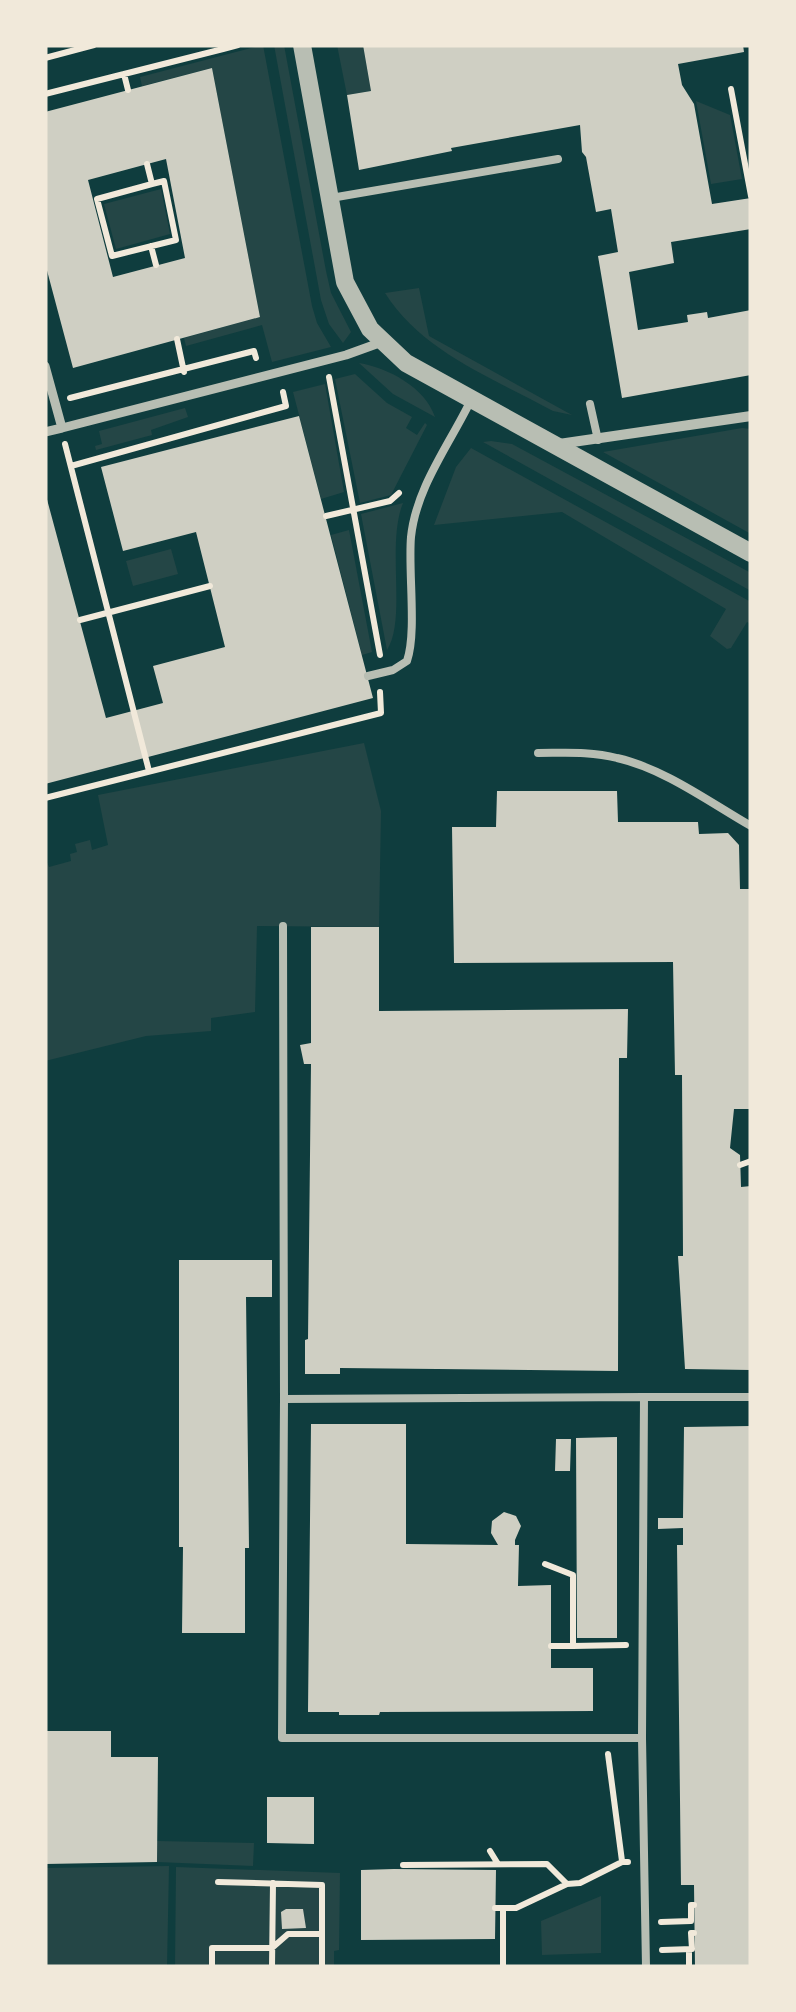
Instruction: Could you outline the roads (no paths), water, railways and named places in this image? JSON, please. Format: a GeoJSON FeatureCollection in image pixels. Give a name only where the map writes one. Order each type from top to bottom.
{"type":"FeatureCollection","features":[{"type":"Feature","properties":{"kind":"street"},"geometry":{"type":"LineString","coordinates":[[302,45],[345,282],[360,315],[382,342],[406,363],[751,553]]}},
{"type":"Feature","properties":{"kind":"street"},"geometry":{"type":"LineString","coordinates":[[45,432],[327,360],[382,342]]}},
{"type":"Feature","properties":{"kind":"street"},"geometry":{"type":"LineString","coordinates":[[45,366],[62,428]]}},
{"type":"Feature","properties":{"kind":"street"},"geometry":{"type":"LineString","coordinates":[[550,444],[567,445],[751,416]]}},
{"type":"Feature","properties":{"kind":"lane"},"geometry":{"type":"LineString","coordinates":[[330,198],[558,159]]}},
{"type":"Feature","properties":{"kind":"lane"},"geometry":{"type":"LineString","coordinates":[[368,676],[400,666],[410,654],[410,561],[417,507],[471,400]]}},
{"type":"Feature","properties":{"kind":"lane"},"geometry":{"type":"LineString","coordinates":[[590,404],[598,440]]}},
{"type":"Feature","properties":{"kind":"lane"},"geometry":{"type":"LineString","coordinates":[[538,753],[588,753],[646,767],[751,826]]}},
{"type":"Feature","properties":{"kind":"lane"},"geometry":{"type":"LineString","coordinates":[[282,926],[282,1738],[642,1738]]}},
{"type":"Feature","properties":{"kind":"lane"},"geometry":{"type":"LineString","coordinates":[[644,1397],[642,1738],[646,1967]]}},
{"type":"Feature","properties":{"kind":"lane"},"geometry":{"type":"LineString","coordinates":[[284,1399],[751,1397]]}}]}
